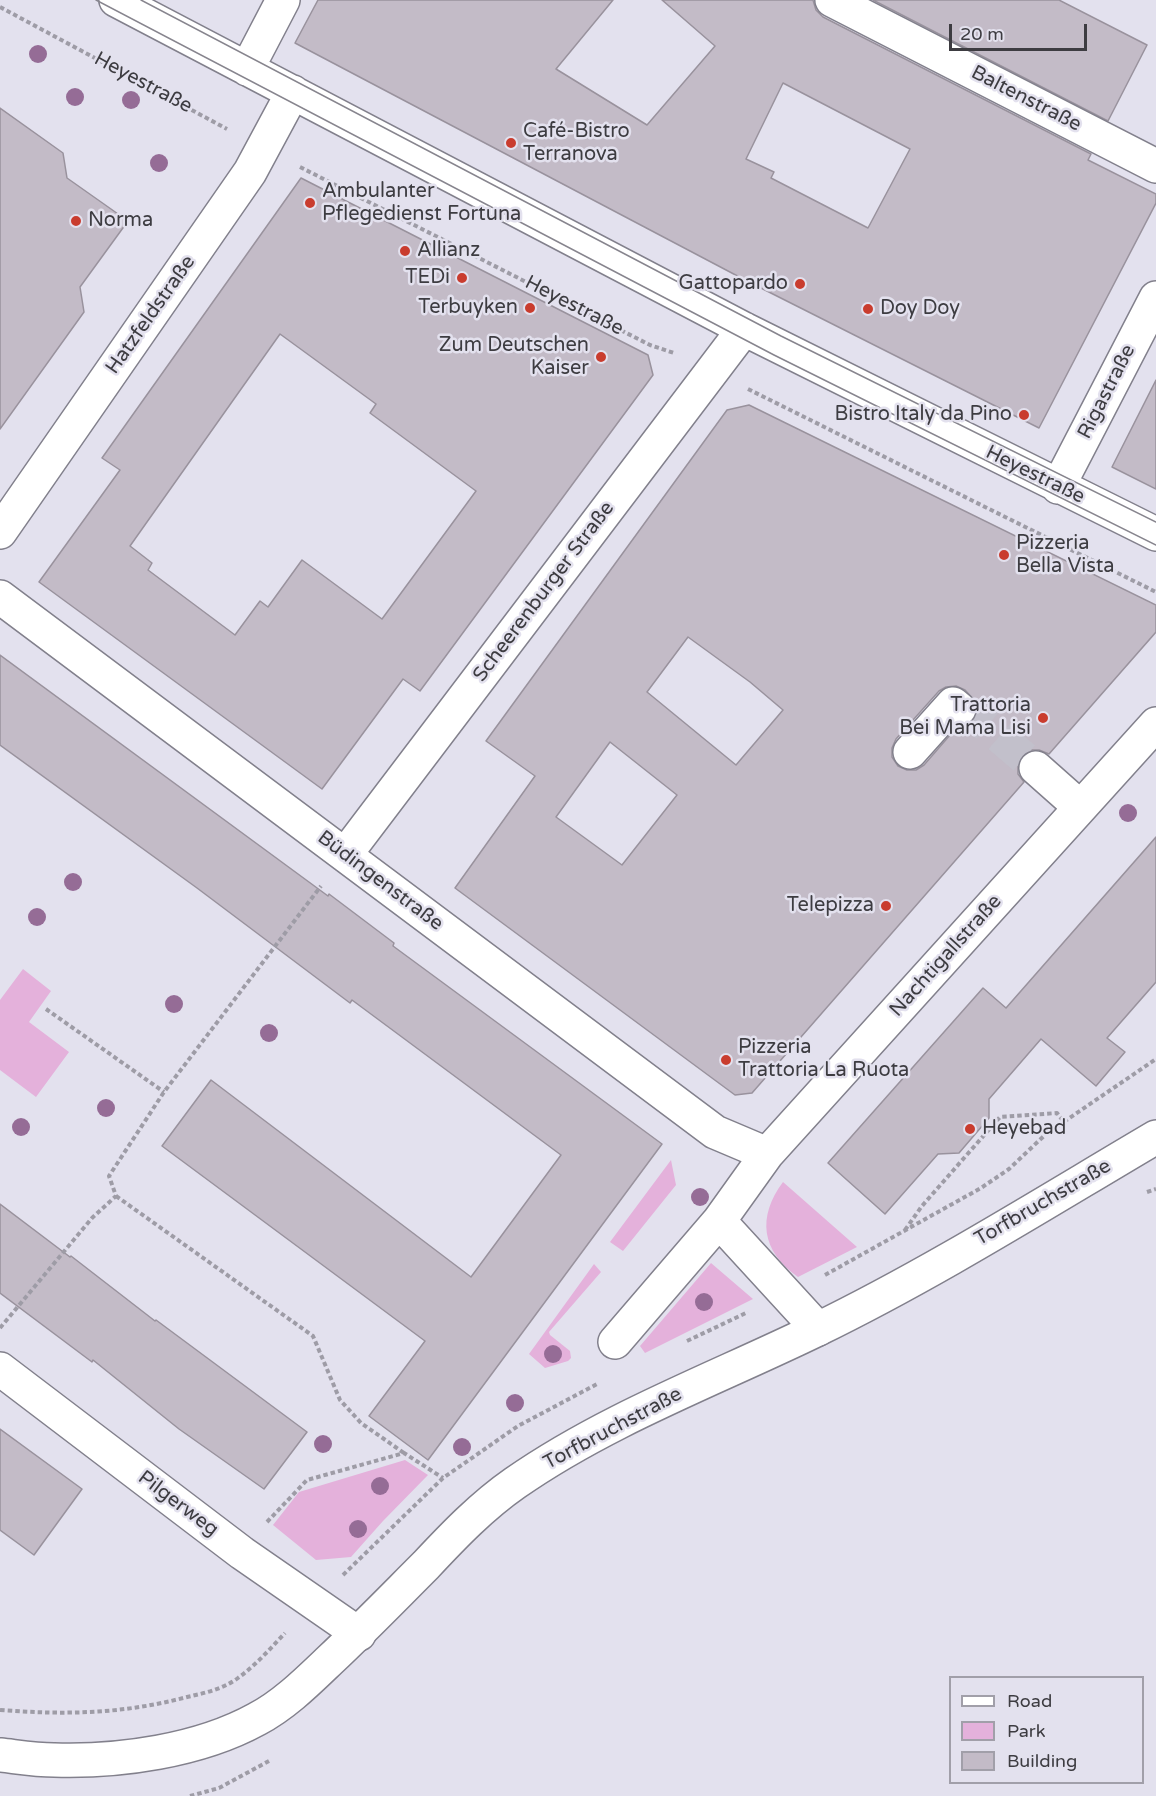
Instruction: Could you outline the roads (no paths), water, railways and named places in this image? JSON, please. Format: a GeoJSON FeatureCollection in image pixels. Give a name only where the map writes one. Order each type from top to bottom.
{"type":"FeatureCollection","features":[{"type":"Feature","properties":{"kind":"street","name":"Heyestraße"},"geometry":{"type":"LineString","coordinates":[[116,0],[744,329],[1156,534]]}},
{"type":"Feature","properties":{"kind":"street"},"geometry":{"type":"LineString","coordinates":[[247,69],[283,0]]}},
{"type":"Feature","properties":{"kind":"street","name":"Baltenstraße"},"geometry":{"type":"LineString","coordinates":[[832,0],[1156,166]]}},
{"type":"Feature","properties":{"kind":"street","name":"Hatzfeldstraße"},"geometry":{"type":"LineString","coordinates":[[0,532],[250,172],[293,92]]}},
{"type":"Feature","properties":{"kind":"street","name":"Rigastraße"},"geometry":{"type":"LineString","coordinates":[[1058,487],[1156,298]]}},
{"type":"Feature","properties":{"kind":"street","name":"Scheerenburger Straße"},"geometry":{"type":"LineString","coordinates":[[345,855],[744,329]]}},
{"type":"Feature","properties":{"kind":"street","name":"Büdingenstraße"},"geometry":{"type":"LineString","coordinates":[[0,597],[715,1131],[767,1154]]}},
{"type":"Feature","properties":{"kind":"street"},"geometry":{"type":"LineString","coordinates":[[910,752],[953,704],[959,709]]}},
{"type":"Feature","properties":{"kind":"street","name":"Nachtigallstraße"},"geometry":{"type":"LineString","coordinates":[[615,1342],[719,1221],[767,1154],[1156,724]]}},
{"type":"Feature","properties":{"kind":"street"},"geometry":{"type":"LineString","coordinates":[[1036,768],[1080,807]]}},
{"type":"Feature","properties":{"kind":"street","name":"Torfbruchstraße"},"geometry":{"type":"LineString","coordinates":[[0,1755],[53,1760],[118,1757],[163,1751],[205,1740],[260,1718],[306,1683],[359,1634],[470,1519],[513,1484],[566,1449],[818,1329],[1023,1216],[1156,1137]]}},
{"type":"Feature","properties":{"kind":"street"},"geometry":{"type":"LineString","coordinates":[[719,1221],[818,1329]]}},
{"type":"Feature","properties":{"kind":"street","name":"Pilgerweg"},"geometry":{"type":"LineString","coordinates":[[0,1370],[242,1553],[359,1634]]}},
{"type":"Feature","properties":{"kind":"tunnel"},"geometry":{"type":"LineString","coordinates":[[959,709],[981,721],[1036,768]]}},
{"type":"Feature","properties":{"kind":"tram line"},"geometry":{"type":"LineString","coordinates":[[96,0],[774,355],[1156,545]]}},
{"type":"Feature","properties":{"kind":"tram line"},"geometry":{"type":"LineString","coordinates":[[141,0],[781,336],[1156,522]]}},
{"type":"Feature","properties":{"kind":"place","name":"Café-Bistro Terranova"},"geometry":{"type":"Point","coordinates":[511,143]}},
{"type":"Feature","properties":{"kind":"place","name":"Ambulanter Pflegedienst Fortuna"},"geometry":{"type":"Point","coordinates":[310,203]}},
{"type":"Feature","properties":{"kind":"place","name":"Norma"},"geometry":{"type":"Point","coordinates":[76,221]}},
{"type":"Feature","properties":{"kind":"place","name":"Allianz"},"geometry":{"type":"Point","coordinates":[405,251]}},
{"type":"Feature","properties":{"kind":"place","name":"TEDi"},"geometry":{"type":"Point","coordinates":[462,278]}},
{"type":"Feature","properties":{"kind":"place","name":"Gattopardo"},"geometry":{"type":"Point","coordinates":[800,284]}},
{"type":"Feature","properties":{"kind":"place","name":"Terbuyken"},"geometry":{"type":"Point","coordinates":[530,308]}},
{"type":"Feature","properties":{"kind":"place","name":"Doy Doy"},"geometry":{"type":"Point","coordinates":[868,309]}},
{"type":"Feature","properties":{"kind":"place","name":"Zum Deutschen Kaiser"},"geometry":{"type":"Point","coordinates":[601,357]}},
{"type":"Feature","properties":{"kind":"place","name":"Bistro Italy da Pino"},"geometry":{"type":"Point","coordinates":[1024,415]}},
{"type":"Feature","properties":{"kind":"place","name":"Pizzeria Bella Vista"},"geometry":{"type":"Point","coordinates":[1004,555]}},
{"type":"Feature","properties":{"kind":"place","name":"Trattoria Bei Mama Lisi"},"geometry":{"type":"Point","coordinates":[1043,718]}},
{"type":"Feature","properties":{"kind":"place","name":"Telepizza"},"geometry":{"type":"Point","coordinates":[886,906]}},
{"type":"Feature","properties":{"kind":"place","name":"Pizzeria Trattoria La Ruota"},"geometry":{"type":"Point","coordinates":[726,1060]}},
{"type":"Feature","properties":{"kind":"place","name":"Heyebad"},"geometry":{"type":"Point","coordinates":[970,1129]}}]}
